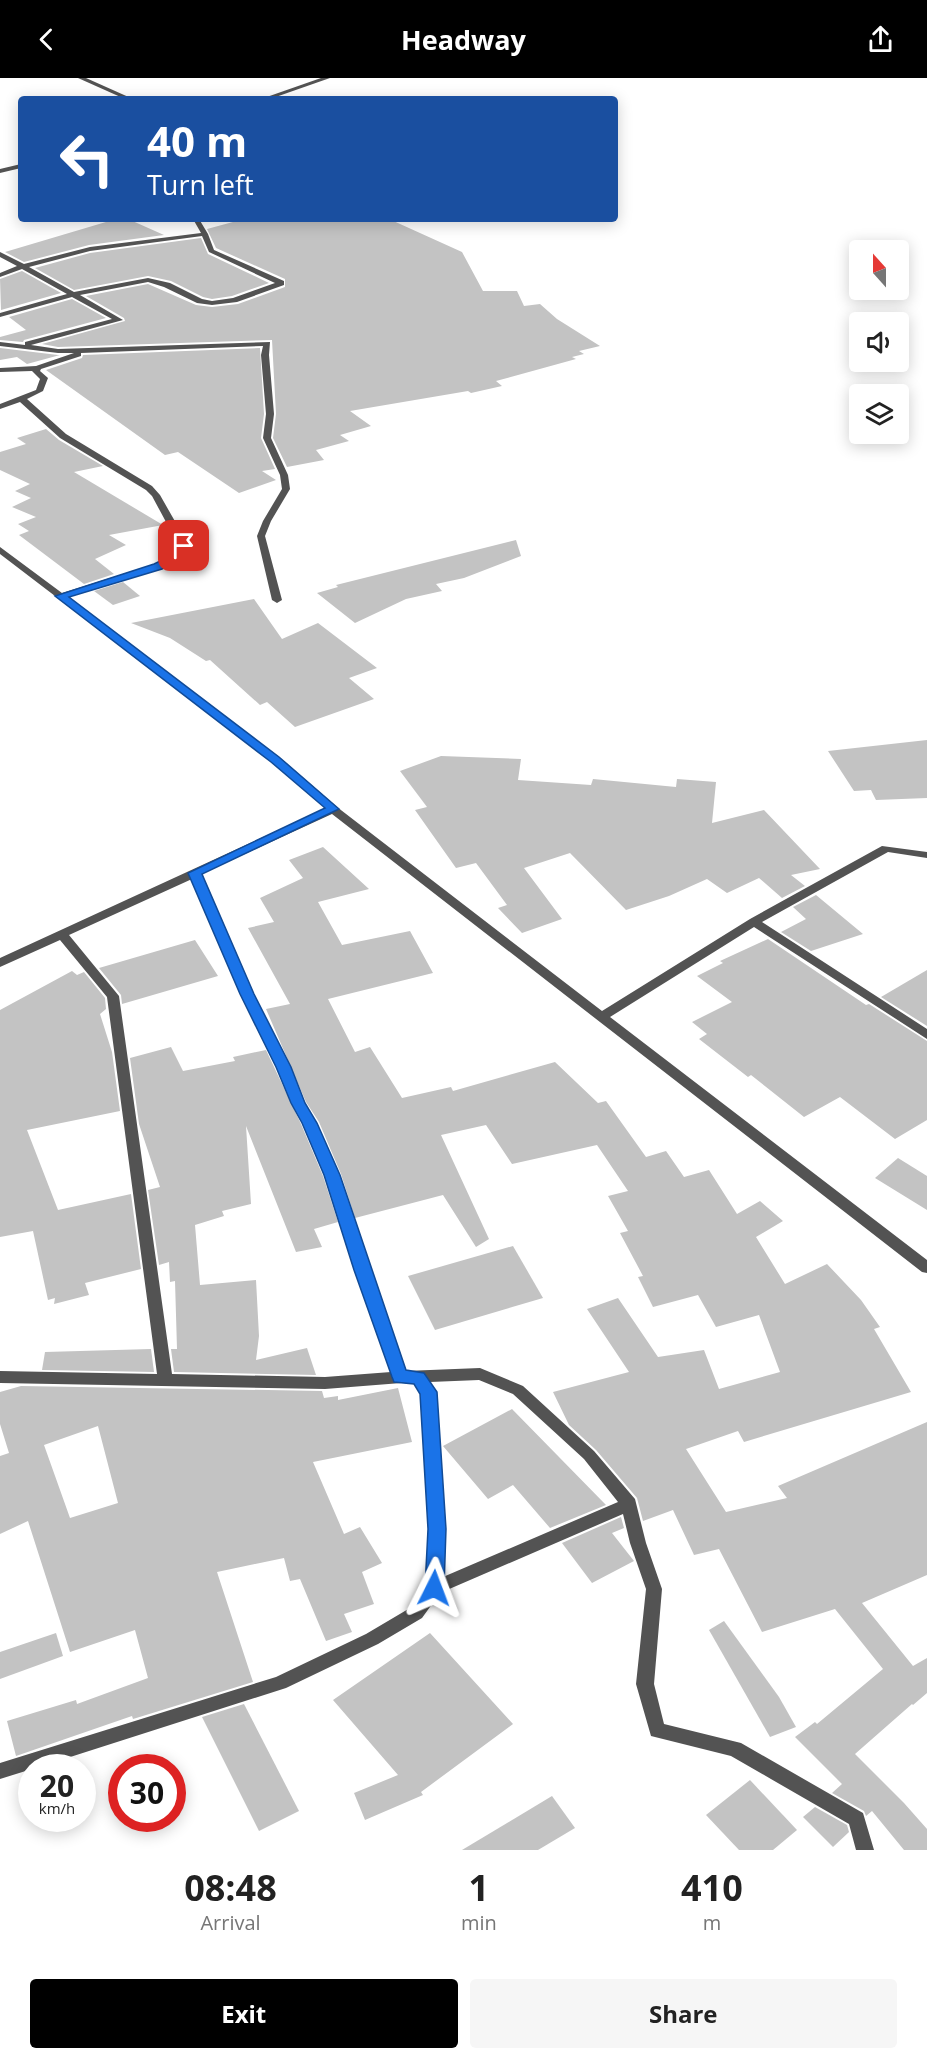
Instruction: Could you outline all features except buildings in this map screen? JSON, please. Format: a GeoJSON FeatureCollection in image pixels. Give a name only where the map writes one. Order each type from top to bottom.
{"type":"FeatureCollection","features":[{"type":"Feature","properties":{"kind":"street"},"geometry":{"type":"LineString","coordinates":[[81,78],[123,96]]}},
{"type":"Feature","properties":{"kind":"street"},"geometry":{"type":"LineString","coordinates":[[273,96],[327,78]]}},
{"type":"Feature","properties":{"kind":"street"},"geometry":{"type":"LineString","coordinates":[[0,171],[18,167]]}},
{"type":"Feature","properties":{"kind":"street"},"geometry":{"type":"LineString","coordinates":[[0,315],[75,294],[148,280],[167,285],[200,301],[212,303],[234,300],[281,283],[211,251],[198,222]]}},
{"type":"Feature","properties":{"kind":"street"},"geometry":{"type":"LineString","coordinates":[[0,275],[21,267],[90,249],[205,234]]}},
{"type":"Feature","properties":{"kind":"street"},"geometry":{"type":"LineString","coordinates":[[0,254],[118,320],[19,346]]}},
{"type":"Feature","properties":{"kind":"street"},"geometry":{"type":"LineString","coordinates":[[0,344],[58,351],[267,344],[265,355],[270,414],[267,438],[284,475],[286,489],[261,536],[277,600]]}},
{"type":"Feature","properties":{"kind":"street"},"geometry":{"type":"LineString","coordinates":[[0,370],[37,368],[93,350]]}},
{"type":"Feature","properties":{"kind":"street"},"geometry":{"type":"LineString","coordinates":[[0,407],[39,390],[44,378],[36,372],[37,368]]}},
{"type":"Feature","properties":{"kind":"street"},"geometry":{"type":"LineString","coordinates":[[22,399],[63,436],[95,453],[149,488],[156,495],[184,546],[177,557],[158,566],[61,596]]}},
{"type":"Feature","properties":{"kind":"street"},"geometry":{"type":"LineString","coordinates":[[0,550],[275,759],[333,809],[927,1268]]}},
{"type":"Feature","properties":{"kind":"street"},"geometry":{"type":"LineString","coordinates":[[0,963],[333,809]]}},
{"type":"Feature","properties":{"kind":"street"},"geometry":{"type":"LineString","coordinates":[[602,1016],[753,922],[886,848],[927,855]]}},
{"type":"Feature","properties":{"kind":"street"},"geometry":{"type":"LineString","coordinates":[[195,873],[247,994],[298,1103],[310,1123],[332,1175],[362,1270],[400,1377]]}},
{"type":"Feature","properties":{"kind":"street"},"geometry":{"type":"LineString","coordinates":[[753,922],[927,1035]]}},
{"type":"Feature","properties":{"kind":"street"},"geometry":{"type":"LineString","coordinates":[[62,934],[113,996],[165,1380]]}},
{"type":"Feature","properties":{"kind":"street"},"geometry":{"type":"LineString","coordinates":[[0,1377],[325,1383],[480,1374],[518,1390],[589,1455],[629,1504],[638,1543],[654,1589],[645,1684],[657,1730],[735,1749],[847,1813],[857,1819],[865,1850]]}},
{"type":"Feature","properties":{"kind":"street"},"geometry":{"type":"LineString","coordinates":[[418,1377],[429,1392],[437,1529],[434,1588]]}},
{"type":"Feature","properties":{"kind":"street"},"geometry":{"type":"LineString","coordinates":[[0,1771],[280,1683],[372,1639],[416,1613],[434,1588],[629,1504]]}},
{"type":"Feature","properties":{"kind":"route"},"geometry":{"type":"LineString","coordinates":[[184,546],[177,557],[158,566],[61,596],[306,783],[333,809],[195,873],[247,994],[298,1103],[310,1123],[332,1175],[362,1270],[400,1377],[418,1377],[429,1392],[437,1529],[434,1588]]}}]}
